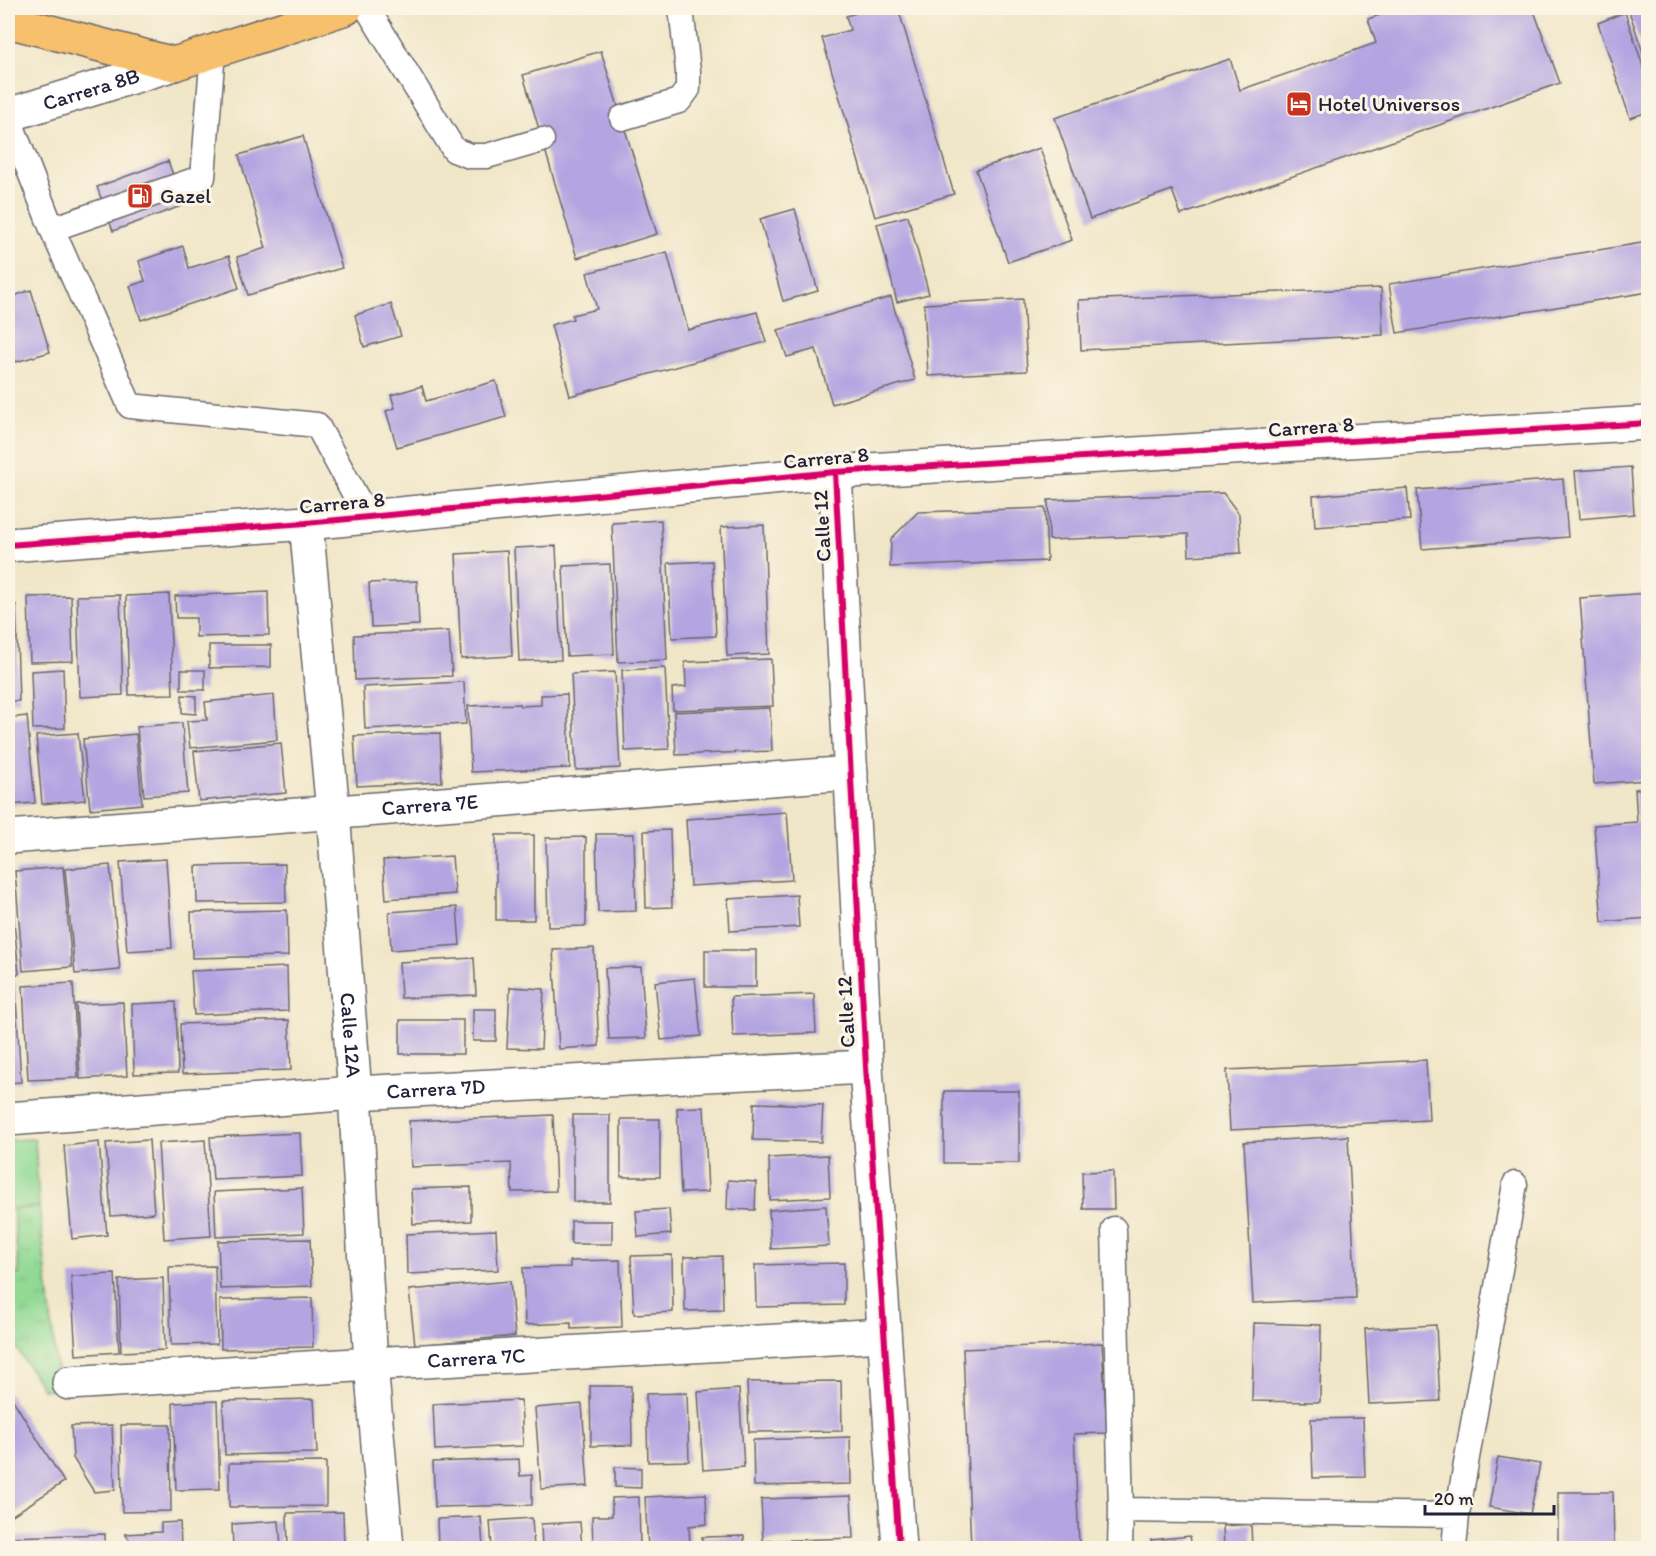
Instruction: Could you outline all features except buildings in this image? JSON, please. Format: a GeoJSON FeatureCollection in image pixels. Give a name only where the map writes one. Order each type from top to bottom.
{"type":"FeatureCollection","features":[{"type":"Feature","properties":{"kind":"highway"},"geometry":{"type":"LineString","coordinates":[[8,21],[174,64],[346,8]]}},
{"type":"Feature","properties":{"kind":"street","name":"Carrera 8B"},"geometry":{"type":"LineString","coordinates":[[8,116],[174,64]]}},
{"type":"Feature","properties":{"kind":"street","name":"Carrera 8"},"geometry":{"type":"LineString","coordinates":[[8,545],[306,523],[835,472],[1648,423]]}},
{"type":"Feature","properties":{"kind":"street","name":"Calle 12"},"geometry":{"type":"LineString","coordinates":[[835,472],[866,1067],[899,1548]]}},
{"type":"Feature","properties":{"kind":"street","name":"Calle 12A"},"geometry":{"type":"LineString","coordinates":[[306,523],[333,812],[355,1093],[371,1364],[387,1548]]}},
{"type":"Feature","properties":{"kind":"street","name":"Carrera 7E"},"geometry":{"type":"LineString","coordinates":[[8,837],[851,773]]}},
{"type":"Feature","properties":{"kind":"street","name":"Carrera 7D"},"geometry":{"type":"LineString","coordinates":[[8,1119],[355,1093],[866,1067]]}},
{"type":"Feature","properties":{"kind":"street","name":"Carrera 7C"},"geometry":{"type":"LineString","coordinates":[[69,1383],[885,1335]]}},
{"type":"Feature","properties":{"kind":"lane"},"geometry":{"type":"LineString","coordinates":[[367,8],[454,150],[470,156],[487,156],[542,140]]}},
{"type":"Feature","properties":{"kind":"lane"},"geometry":{"type":"LineString","coordinates":[[622,118],[679,101],[688,89],[681,8]]}},
{"type":"Feature","properties":{"kind":"lane"},"geometry":{"type":"LineString","coordinates":[[52,228],[203,177],[213,51]]}},
{"type":"Feature","properties":{"kind":"lane"},"geometry":{"type":"LineString","coordinates":[[8,116],[52,228],[130,406],[317,425],[367,517]]}},
{"type":"Feature","properties":{"kind":"lane"},"geometry":{"type":"LineString","coordinates":[[1454,1548],[1457,1515],[1515,1184]]}},
{"type":"Feature","properties":{"kind":"lane"},"geometry":{"type":"LineString","coordinates":[[1114,1228],[1120,1548]]}},
{"type":"Feature","properties":{"kind":"lane"},"geometry":{"type":"LineString","coordinates":[[1121,1510],[1457,1515]]}},
{"type":"Feature","properties":{"kind":"green space"},"geometry":{"type":"Polygon","coordinates":[[[35,1139],[39,1207],[8,1209],[8,1140],[35,1139]]]}},
{"type":"Feature","properties":{"kind":"green space"},"geometry":{"type":"Polygon","coordinates":[[[39,1207],[59,1389],[43,1390],[8,1334],[8,1275],[19,1274],[13,1209],[39,1207]]]}},
{"type":"Feature","properties":{"kind":"cycle path"},"geometry":{"type":"LineString","coordinates":[[8,545],[306,523],[835,472],[1648,423]]}},
{"type":"Feature","properties":{"kind":"cycle path"},"geometry":{"type":"LineString","coordinates":[[835,472],[866,1067],[899,1548]]}},
{"type":"Feature","properties":{"kind":"place","name":"Hotel Universos"},"geometry":{"type":"Point","coordinates":[1299,104]}},
{"type":"Feature","properties":{"kind":"place","name":"Gazel"},"geometry":{"type":"Point","coordinates":[140,196]}}]}
